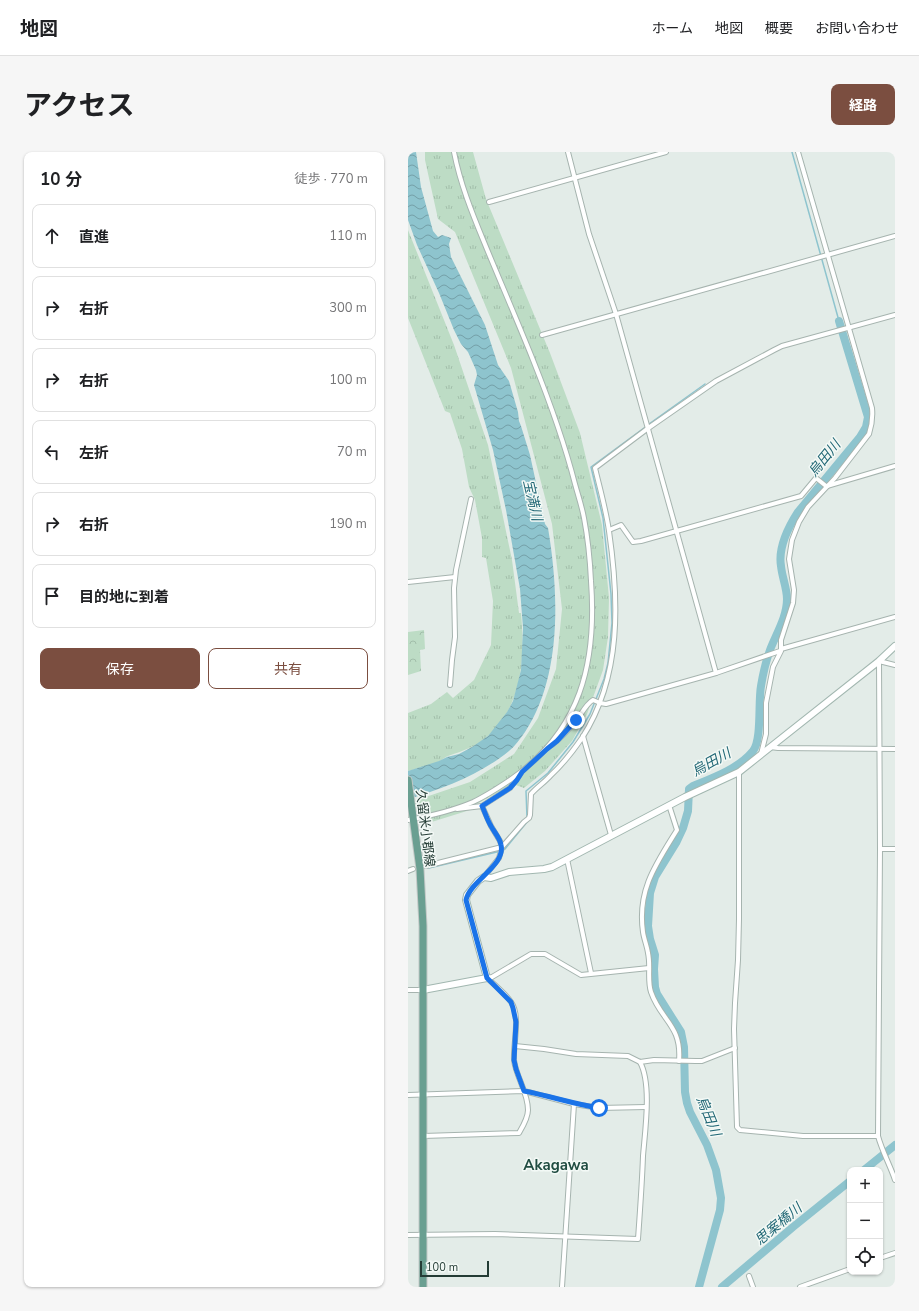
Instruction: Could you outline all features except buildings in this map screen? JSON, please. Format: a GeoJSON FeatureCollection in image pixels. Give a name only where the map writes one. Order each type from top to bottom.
{"type":"FeatureCollection","features":[{"type":"Feature","properties":{"kind":"main road","name":"久留米小郡線"},"geometry":{"type":"LineString","coordinates":[[408,780],[411,819],[420,869],[423,926],[423,1287]]}},
{"type":"Feature","properties":{"kind":"street"},"geometry":{"type":"LineString","coordinates":[[454,152],[460,179],[469,206],[554,416],[570,463],[584,517],[592,588],[593,624],[591,650],[584,680],[573,709],[561,730],[547,749]]}},
{"type":"Feature","properties":{"kind":"street"},"geometry":{"type":"LineString","coordinates":[[568,152],[589,234],[616,314],[716,673]]}},
{"type":"Feature","properties":{"kind":"street"},"geometry":{"type":"LineString","coordinates":[[489,202],[666,152]]}},
{"type":"Feature","properties":{"kind":"street"},"geometry":{"type":"LineString","coordinates":[[761,755],[766,734],[766,703],[772,667],[781,650],[781,640],[793,603],[794,590],[789,559],[792,540],[801,517],[825,486],[864,441],[872,426],[872,408],[847,328],[798,152]]}},
{"type":"Feature","properties":{"kind":"street"},"geometry":{"type":"LineString","coordinates":[[542,335],[895,236]]}},
{"type":"Feature","properties":{"kind":"street"},"geometry":{"type":"LineString","coordinates":[[423,1136],[519,1133],[528,1113],[524,1091],[514,1060],[516,1022],[513,1008],[511,1002],[487,978],[466,900],[467,895],[478,881],[484,877],[499,858],[502,847],[529,818],[531,794],[564,762],[583,736],[600,703],[611,668],[616,623],[614,575],[609,530],[595,468],[716,381],[774,350],[782,346],[837,330],[895,315]]}},
{"type":"Feature","properties":{"kind":"street"},"geometry":{"type":"LineString","coordinates":[[825,486],[895,466]]}},
{"type":"Feature","properties":{"kind":"street"},"geometry":{"type":"LineString","coordinates":[[609,530],[621,525],[633,542],[801,496],[816,478],[825,486]]}},
{"type":"Feature","properties":{"kind":"street"},"geometry":{"type":"LineString","coordinates":[[450,685],[456,637],[455,577],[463,530],[471,499]]}},
{"type":"Feature","properties":{"kind":"street"},"geometry":{"type":"LineString","coordinates":[[408,582],[455,577]]}},
{"type":"Feature","properties":{"kind":"street"},"geometry":{"type":"LineString","coordinates":[[411,819],[453,809],[489,795],[522,772],[557,741],[593,700],[606,704],[716,673],[781,650],[895,617]]}},
{"type":"Feature","properties":{"kind":"street"},"geometry":{"type":"LineString","coordinates":[[484,877],[491,878],[519,871],[552,867],[669,805],[739,772],[879,661],[895,646]]}},
{"type":"Feature","properties":{"kind":"street"},"geometry":{"type":"LineString","coordinates":[[879,661],[895,665]]}},
{"type":"Feature","properties":{"kind":"street"},"geometry":{"type":"LineString","coordinates":[[879,661],[880,849],[878,1136],[895,1180]]}},
{"type":"Feature","properties":{"kind":"street"},"geometry":{"type":"LineString","coordinates":[[583,736],[611,835]]}},
{"type":"Feature","properties":{"kind":"street"},"geometry":{"type":"LineString","coordinates":[[770,747],[895,749]]}},
{"type":"Feature","properties":{"kind":"street"},"geometry":{"type":"LineString","coordinates":[[453,809],[465,809],[482,806],[510,788],[522,772]]}},
{"type":"Feature","properties":{"kind":"street"},"geometry":{"type":"LineString","coordinates":[[739,772],[739,926],[735,1003],[738,1129],[803,1136],[878,1136]]}},
{"type":"Feature","properties":{"kind":"street"},"geometry":{"type":"LineString","coordinates":[[669,805],[677,830],[654,866],[646,887],[643,904],[643,926],[648,954],[649,984],[651,992],[656,1003],[673,1027],[678,1038],[681,1061]]}},
{"type":"Feature","properties":{"kind":"street"},"geometry":{"type":"LineString","coordinates":[[482,806],[502,847]]}},
{"type":"Feature","properties":{"kind":"street"},"geometry":{"type":"LineString","coordinates":[[426,866],[502,847]]}},
{"type":"Feature","properties":{"kind":"street"},"geometry":{"type":"LineString","coordinates":[[880,849],[895,849]]}},
{"type":"Feature","properties":{"kind":"street"},"geometry":{"type":"LineString","coordinates":[[567,858],[591,973]]}},
{"type":"Feature","properties":{"kind":"street"},"geometry":{"type":"LineString","coordinates":[[408,871],[413,869]]}},
{"type":"Feature","properties":{"kind":"street"},"geometry":{"type":"LineString","coordinates":[[408,990],[423,990],[492,977],[531,954],[545,954],[581,975],[649,968]]}},
{"type":"Feature","properties":{"kind":"street"},"geometry":{"type":"LineString","coordinates":[[515,1046],[576,1054],[628,1056],[640,1062],[654,1060],[702,1060],[735,1048]]}},
{"type":"Feature","properties":{"kind":"street"},"geometry":{"type":"LineString","coordinates":[[408,1235],[495,1234],[638,1239],[646,1107],[646,1084],[643,1068],[640,1062]]}},
{"type":"Feature","properties":{"kind":"street"},"geometry":{"type":"LineString","coordinates":[[408,1095],[524,1091],[574,1104],[608,1109],[646,1107]]}},
{"type":"Feature","properties":{"kind":"street"},"geometry":{"type":"LineString","coordinates":[[562,1287],[574,1104]]}},
{"type":"Feature","properties":{"kind":"street"},"geometry":{"type":"LineString","coordinates":[[883,1257],[895,1253]]}},
{"type":"Feature","properties":{"kind":"street"},"geometry":{"type":"LineString","coordinates":[[800,1287],[847,1270]]}},
{"type":"Feature","properties":{"kind":"street"},"geometry":{"type":"LineString","coordinates":[[749,1276],[753,1287]]}},
{"type":"Feature","properties":{"kind":"green space"},"geometry":{"type":"Polygon","coordinates":[[[425,152],[473,152],[486,199],[550,353],[580,433],[602,525],[609,598],[608,637],[603,670],[587,714],[572,741],[545,771],[524,788],[513,784],[477,804],[470,810],[422,825],[418,815],[409,816],[408,821],[408,803],[470,782],[514,754],[538,718],[556,669],[562,609],[552,524],[511,368],[455,232],[438,219],[425,160],[425,152]]]}},
{"type":"Feature","properties":{"kind":"green space"},"geometry":{"type":"Polygon","coordinates":[[[408,230],[454,345],[488,445],[512,560],[519,613],[521,613],[522,663],[515,695],[508,710],[500,724],[484,740],[464,750],[447,756],[433,764],[408,771],[408,713],[431,704],[447,692],[453,698],[474,680],[491,645],[493,601],[486,558],[482,557],[482,538],[475,500],[469,487],[462,449],[450,413],[445,411],[408,318],[408,230]]]}},
{"type":"Feature","properties":{"kind":"green space"},"geometry":{"type":"Polygon","coordinates":[[[424,630],[425,649],[420,650],[421,671],[408,675],[408,632],[424,630]]]}},
{"type":"Feature","properties":{"kind":"water","name":"宝満川"},"geometry":{"type":"Polygon","coordinates":[[[408,152],[416,152],[421,187],[433,231],[438,237],[442,235],[451,238],[449,244],[451,257],[485,325],[498,365],[509,381],[518,412],[519,421],[530,455],[545,524],[548,528],[552,553],[555,606],[551,660],[546,686],[537,710],[519,740],[511,749],[498,759],[474,774],[435,791],[408,799],[408,771],[459,754],[472,747],[488,736],[507,712],[513,701],[521,670],[523,628],[520,589],[506,510],[493,450],[474,385],[477,375],[476,370],[468,352],[461,344],[454,330],[417,245],[408,220],[408,152]]]}},
{"type":"Feature","properties":{"kind":"waterway"},"geometry":{"type":"LineString","coordinates":[[792,152],[839,321]]}},
{"type":"Feature","properties":{"kind":"waterway","name":"烏田川"},"geometry":{"type":"LineString","coordinates":[[699,1287],[720,1210],[721,1198],[716,1170],[707,1145],[687,1103],[685,1092],[684,1047],[681,1032],[657,994],[655,987],[655,955],[648,926],[650,893],[655,877],[676,843],[683,828],[688,811],[689,789],[733,768],[747,757],[756,746],[759,730],[760,693],[764,672],[772,644],[787,606],[787,595],[780,559],[785,538],[798,512],[860,437],[866,427],[868,417],[839,321]]}},
{"type":"Feature","properties":{"kind":"waterway"},"geometry":{"type":"LineString","coordinates":[[649,424],[705,384]]}},
{"type":"Feature","properties":{"kind":"waterway"},"geometry":{"type":"LineString","coordinates":[[527,818],[526,791],[548,773],[573,742],[590,714],[604,679],[608,663],[612,623],[611,594],[603,518],[591,467],[644,428]]}},
{"type":"Feature","properties":{"kind":"waterway"},"geometry":{"type":"LineString","coordinates":[[429,868],[501,851],[505,849],[527,822]]}},
{"type":"Feature","properties":{"kind":"waterway","name":"思案橋川"},"geometry":{"type":"LineString","coordinates":[[868,1167],[895,1145]]}},
{"type":"Feature","properties":{"kind":"waterway","name":"思案橋川"},"geometry":{"type":"LineString","coordinates":[[722,1287],[847,1183]]}},
{"type":"Feature","properties":{"kind":"district","name":"Akagawa"},"geometry":{"type":"Point","coordinates":[556,1165]}},
{"type":"Feature","properties":{"kind":"route"},"geometry":{"type":"LineString","coordinates":[[576,720],[557,741],[522,772],[510,788],[482,806],[502,847],[499,858],[467,895],[466,900],[487,978],[511,1002],[515,1014],[514,1060],[524,1091],[574,1104],[599,1108]]}}]}
